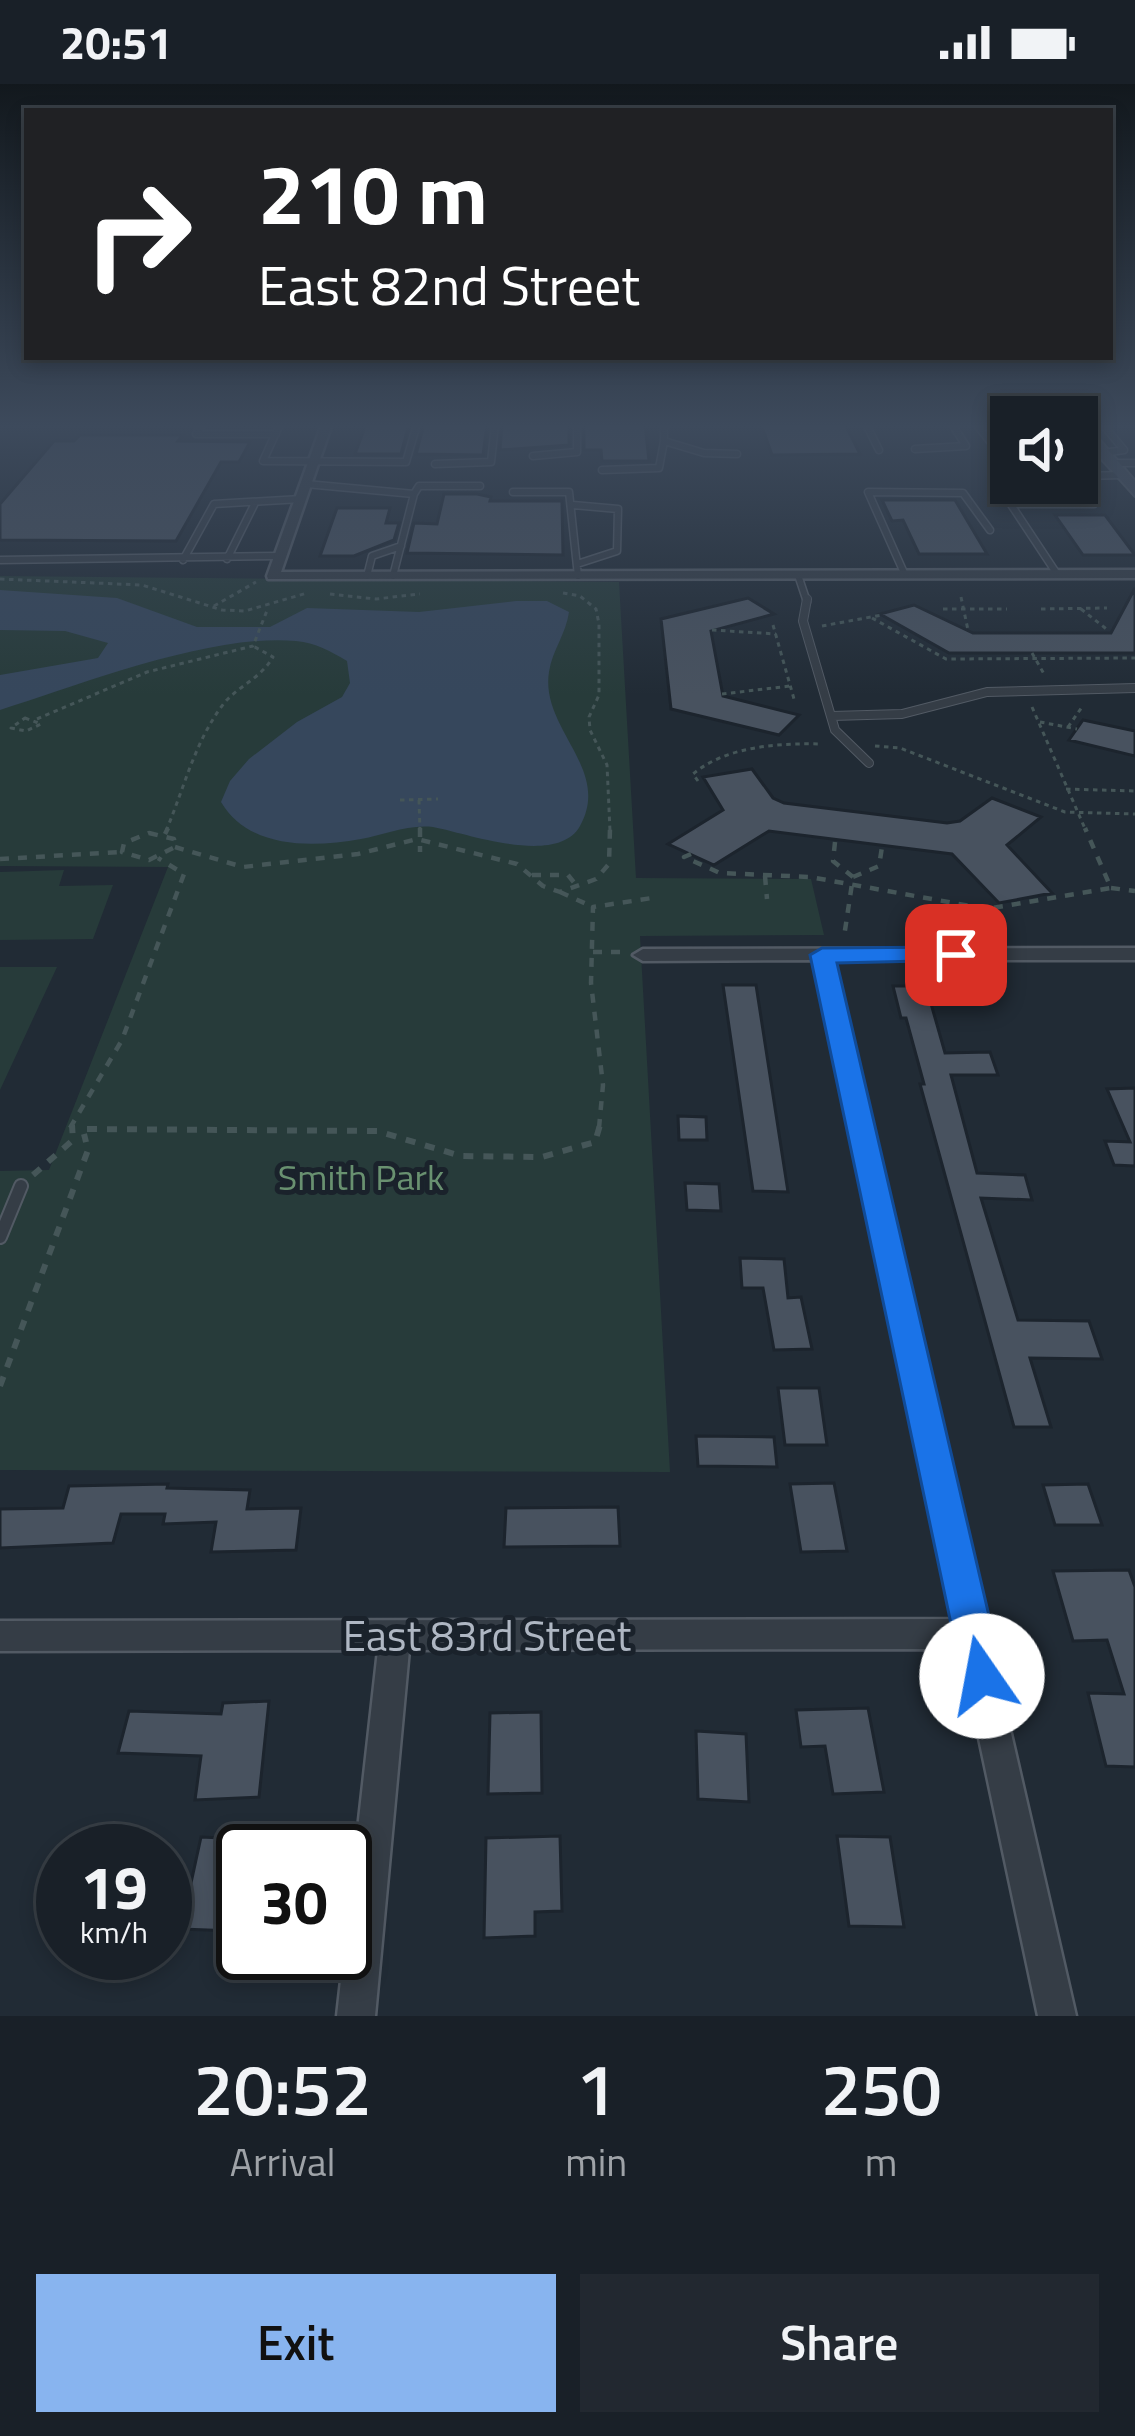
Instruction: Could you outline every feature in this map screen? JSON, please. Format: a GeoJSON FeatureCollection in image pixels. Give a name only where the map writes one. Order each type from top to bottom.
{"type":"FeatureCollection","features":[{"type":"Feature","properties":{"kind":"street"},"geometry":{"type":"LineString","coordinates":[[295,514],[273,576],[577,570],[1135,574]]}},
{"type":"Feature","properties":{"kind":"street"},"geometry":{"type":"LineString","coordinates":[[637,954],[833,946],[1135,955]]}},
{"type":"Feature","properties":{"kind":"street"},"geometry":{"type":"LineString","coordinates":[[833,946],[973,1634],[1057,2016]]}},
{"type":"Feature","properties":{"kind":"street","name":"East 83rd Street"},"geometry":{"type":"LineString","coordinates":[[0,1636],[973,1634]]}},
{"type":"Feature","properties":{"kind":"street"},"geometry":{"type":"LineString","coordinates":[[356,2016],[394,1635]]}},
{"type":"Feature","properties":{"kind":"lane"},"geometry":{"type":"LineString","coordinates":[[184,560],[209,514]]}},
{"type":"Feature","properties":{"kind":"lane"},"geometry":{"type":"LineString","coordinates":[[227,559],[249,514]]}},
{"type":"Feature","properties":{"kind":"lane"},"geometry":{"type":"LineString","coordinates":[[393,576],[409,514]]}},
{"type":"Feature","properties":{"kind":"lane"},"geometry":{"type":"LineString","coordinates":[[574,514],[577,570],[617,551],[618,514]]}},
{"type":"Feature","properties":{"kind":"lane"},"geometry":{"type":"LineString","coordinates":[[878,514],[905,574]]}},
{"type":"Feature","properties":{"kind":"lane"},"geometry":{"type":"LineString","coordinates":[[978,514],[990,530]]}},
{"type":"Feature","properties":{"kind":"lane"},"geometry":{"type":"LineString","coordinates":[[1018,514],[1057,574]]}},
{"type":"Feature","properties":{"kind":"lane"},"geometry":{"type":"LineString","coordinates":[[367,576],[371,556],[400,546]]}},
{"type":"Feature","properties":{"kind":"lane"},"geometry":{"type":"LineString","coordinates":[[0,560],[280,556]]}},
{"type":"Feature","properties":{"kind":"lane"},"geometry":{"type":"LineString","coordinates":[[798,574],[807,598],[804,626],[835,730],[869,764]]}},
{"type":"Feature","properties":{"kind":"lane"},"geometry":{"type":"LineString","coordinates":[[832,716],[902,714],[987,692],[1135,688]]}},
{"type":"Feature","properties":{"kind":"lane"},"geometry":{"type":"LineString","coordinates":[[0,1237],[21,1186]]}},
{"type":"Feature","properties":{"kind":"path"},"geometry":{"type":"LineString","coordinates":[[212,607],[273,576]]}},
{"type":"Feature","properties":{"kind":"path"},"geometry":{"type":"LineString","coordinates":[[0,579],[142,584],[212,607],[245,611],[308,593]]}},
{"type":"Feature","properties":{"kind":"path"},"geometry":{"type":"LineString","coordinates":[[548,591],[580,596],[596,608],[599,695],[589,717],[590,730],[607,765],[611,846],[609,864],[596,879],[560,892]]}},
{"type":"Feature","properties":{"kind":"path"},"geometry":{"type":"LineString","coordinates":[[329,594],[376,598],[422,594]]}},
{"type":"Feature","properties":{"kind":"path"},"geometry":{"type":"LineString","coordinates":[[961,597],[968,630]]}},
{"type":"Feature","properties":{"kind":"path"},"geometry":{"type":"LineString","coordinates":[[254,645],[268,606]]}},
{"type":"Feature","properties":{"kind":"path"},"geometry":{"type":"LineString","coordinates":[[1081,608],[1109,631]]}},
{"type":"Feature","properties":{"kind":"path"},"geometry":{"type":"LineString","coordinates":[[1041,609],[1107,608]]}},
{"type":"Feature","properties":{"kind":"path"},"geometry":{"type":"LineString","coordinates":[[943,609],[1007,609]]}},
{"type":"Feature","properties":{"kind":"path"},"geometry":{"type":"LineString","coordinates":[[804,626],[836,627],[882,615]]}},
{"type":"Feature","properties":{"kind":"path"},"geometry":{"type":"LineString","coordinates":[[872,618],[946,658],[1135,658]]}},
{"type":"Feature","properties":{"kind":"path"},"geometry":{"type":"LineString","coordinates":[[773,625],[794,699]]}},
{"type":"Feature","properties":{"kind":"path"},"geometry":{"type":"LineString","coordinates":[[712,630],[776,634]]}},
{"type":"Feature","properties":{"kind":"path"},"geometry":{"type":"LineString","coordinates":[[11,728],[19,720],[37,719],[147,672],[254,645],[273,657],[255,683],[225,704],[215,727],[200,741],[165,833]]}},
{"type":"Feature","properties":{"kind":"path"},"geometry":{"type":"LineString","coordinates":[[722,694],[790,686]]}},
{"type":"Feature","properties":{"kind":"path"},"geometry":{"type":"LineString","coordinates":[[1068,727],[1082,707],[1072,691]]}},
{"type":"Feature","properties":{"kind":"path"},"geometry":{"type":"LineString","coordinates":[[1023,697],[1040,722],[1111,888]]}},
{"type":"Feature","properties":{"kind":"path"},"geometry":{"type":"LineString","coordinates":[[0,732],[33,729],[40,724],[37,719]]}},
{"type":"Feature","properties":{"kind":"path"},"geometry":{"type":"LineString","coordinates":[[1040,722],[1077,729]]}},
{"type":"Feature","properties":{"kind":"path"},"geometry":{"type":"LineString","coordinates":[[698,781],[693,773],[697,767],[727,755],[808,743],[900,748],[1076,812],[1135,814]]}},
{"type":"Feature","properties":{"kind":"path"},"geometry":{"type":"LineString","coordinates":[[1066,789],[1135,791]]}},
{"type":"Feature","properties":{"kind":"path"},"geometry":{"type":"LineString","coordinates":[[400,800],[438,800]]}},
{"type":"Feature","properties":{"kind":"path"},"geometry":{"type":"LineString","coordinates":[[419,800],[421,852]]}},
{"type":"Feature","properties":{"kind":"path"},"geometry":{"type":"LineString","coordinates":[[122,852],[134,836],[165,833],[174,839],[175,847]]}},
{"type":"Feature","properties":{"kind":"path"},"geometry":{"type":"LineString","coordinates":[[0,859],[122,852],[142,861],[175,847],[242,867],[358,854],[417,839],[517,865],[528,876],[593,908],[652,898]]}},
{"type":"Feature","properties":{"kind":"path"},"geometry":{"type":"LineString","coordinates":[[836,842],[833,861],[853,881]]}},
{"type":"Feature","properties":{"kind":"path"},"geometry":{"type":"LineString","coordinates":[[833,946],[853,881],[880,866],[882,847]]}},
{"type":"Feature","properties":{"kind":"path"},"geometry":{"type":"LineString","coordinates":[[691,854],[684,857],[721,873],[853,881],[987,909],[1111,888],[1135,891]]}},
{"type":"Feature","properties":{"kind":"path"},"geometry":{"type":"LineString","coordinates":[[73,1139],[69,1129],[82,1119],[116,1054],[184,874],[158,858]]}},
{"type":"Feature","properties":{"kind":"path"},"geometry":{"type":"LineString","coordinates":[[528,876],[568,875],[576,885]]}},
{"type":"Feature","properties":{"kind":"path"},"geometry":{"type":"LineString","coordinates":[[765,876],[767,899]]}},
{"type":"Feature","properties":{"kind":"path"},"geometry":{"type":"LineString","coordinates":[[21,1186],[85,1132],[376,1131],[461,1156],[542,1157],[595,1142],[603,1121],[593,908]]}},
{"type":"Feature","properties":{"kind":"path"},"geometry":{"type":"LineString","coordinates":[[592,952],[637,954]]}},
{"type":"Feature","properties":{"kind":"path"},"geometry":{"type":"LineString","coordinates":[[0,1386],[88,1150],[82,1119]]}},
{"type":"Feature","properties":{"kind":"green space","name":"Smith Park"},"geometry":{"type":"Polygon","coordinates":[[[0,576],[619,582],[636,878],[811,879],[824,935],[640,936],[670,1472],[0,1470],[0,1171],[49,1170],[168,867],[0,866],[0,576]]]}},
{"type":"Feature","properties":{"kind":"green space"},"geometry":{"type":"Polygon","coordinates":[[[64,870],[59,886],[113,885],[93,939],[0,940],[0,872],[64,870]]]}},
{"type":"Feature","properties":{"kind":"green space"},"geometry":{"type":"Polygon","coordinates":[[[0,967],[57,967],[0,1090],[0,967]]]}},
{"type":"Feature","properties":{"kind":"water"},"geometry":{"type":"Polygon","coordinates":[[[0,590],[117,598],[197,627],[270,627],[307,608],[419,612],[547,601],[569,612],[549,672],[549,693],[587,786],[580,826],[568,838],[532,846],[424,826],[322,844],[264,837],[233,817],[221,802],[230,781],[249,759],[297,722],[342,697],[350,683],[347,661],[296,641],[226,645],[147,663],[0,710],[0,675],[98,658],[108,643],[65,631],[0,630],[0,590]]]}},
{"type":"Feature","properties":{"kind":"building"},"geometry":{"type":"Polygon","coordinates":[[[0,514],[191,514],[176,541],[0,540],[0,514]]]}},
{"type":"Feature","properties":{"kind":"building"},"geometry":{"type":"Polygon","coordinates":[[[335,514],[388,514],[386,523],[399,523],[394,540],[354,556],[320,556],[335,514]]]}},
{"type":"Feature","properties":{"kind":"building"},"geometry":{"type":"Polygon","coordinates":[[[439,514],[562,514],[563,555],[407,553],[414,523],[437,524],[439,514]]]}},
{"type":"Feature","properties":{"kind":"building"},"geometry":{"type":"Polygon","coordinates":[[[889,514],[963,514],[987,554],[919,554],[903,520],[892,521],[889,514]]]}},
{"type":"Feature","properties":{"kind":"building"},"geometry":{"type":"Polygon","coordinates":[[[1055,515],[1105,515],[1135,555],[1083,555],[1055,515]]]}},
{"type":"Feature","properties":{"kind":"building"},"geometry":{"type":"Polygon","coordinates":[[[1135,588],[1135,653],[949,653],[880,614],[914,605],[973,633],[1111,633],[1135,588]]]}},
{"type":"Feature","properties":{"kind":"building"},"geometry":{"type":"Polygon","coordinates":[[[748,598],[774,614],[711,631],[723,696],[799,715],[779,735],[671,709],[661,619],[748,598]]]}},
{"type":"Feature","properties":{"kind":"building"},"geometry":{"type":"Polygon","coordinates":[[[1083,720],[1135,731],[1135,756],[1069,740],[1083,720]]]}},
{"type":"Feature","properties":{"kind":"building"},"geometry":{"type":"Polygon","coordinates":[[[752,769],[773,798],[784,803],[947,823],[960,821],[992,798],[1041,817],[1007,845],[1052,893],[999,903],[952,854],[769,831],[714,865],[668,844],[723,810],[703,777],[752,769]]]}},
{"type":"Feature","properties":{"kind":"building"},"geometry":{"type":"Polygon","coordinates":[[[723,985],[756,985],[788,1192],[753,1191],[723,985]]]}},
{"type":"Feature","properties":{"kind":"building"},"geometry":{"type":"Polygon","coordinates":[[[893,986],[926,986],[945,1053],[990,1052],[998,1075],[951,1075],[977,1173],[1025,1175],[1032,1200],[981,1198],[1018,1320],[1089,1321],[1102,1359],[1030,1358],[1051,1427],[1014,1427],[906,1018],[901,1018],[893,986]]]}},
{"type":"Feature","properties":{"kind":"building"},"geometry":{"type":"Polygon","coordinates":[[[1135,1088],[1135,1166],[1114,1165],[1105,1141],[1130,1142],[1107,1089],[1135,1088]]]}},
{"type":"Feature","properties":{"kind":"building"},"geometry":{"type":"Polygon","coordinates":[[[678,1116],[706,1117],[707,1140],[679,1140],[678,1116]]]}},
{"type":"Feature","properties":{"kind":"building"},"geometry":{"type":"Polygon","coordinates":[[[685,1183],[719,1184],[721,1211],[687,1210],[685,1183]]]}},
{"type":"Feature","properties":{"kind":"building"},"geometry":{"type":"Polygon","coordinates":[[[740,1258],[784,1259],[788,1298],[801,1297],[812,1349],[774,1350],[763,1288],[742,1288],[740,1258]]]}},
{"type":"Feature","properties":{"kind":"building"},"geometry":{"type":"Polygon","coordinates":[[[778,1388],[819,1388],[827,1445],[785,1445],[778,1388]]]}},
{"type":"Feature","properties":{"kind":"building"},"geometry":{"type":"Polygon","coordinates":[[[696,1436],[774,1437],[777,1467],[698,1466],[696,1436]]]}},
{"type":"Feature","properties":{"kind":"building"},"geometry":{"type":"Polygon","coordinates":[[[834,1483],[847,1551],[801,1552],[790,1484],[834,1483]]]}},
{"type":"Feature","properties":{"kind":"building"},"geometry":{"type":"Polygon","coordinates":[[[168,1484],[167,1488],[250,1490],[247,1509],[301,1508],[296,1550],[211,1552],[216,1522],[163,1524],[165,1514],[121,1514],[113,1543],[0,1548],[0,1509],[63,1508],[69,1486],[168,1484]]]}},
{"type":"Feature","properties":{"kind":"building"},"geometry":{"type":"Polygon","coordinates":[[[1088,1484],[1102,1525],[1055,1525],[1043,1485],[1088,1484]]]}},
{"type":"Feature","properties":{"kind":"building"},"geometry":{"type":"Polygon","coordinates":[[[618,1507],[620,1546],[504,1547],[506,1508],[618,1507]]]}},
{"type":"Feature","properties":{"kind":"building"},"geometry":{"type":"Polygon","coordinates":[[[1129,1570],[1135,1587],[1135,1767],[1106,1766],[1088,1693],[1124,1694],[1107,1640],[1073,1641],[1053,1571],[1129,1570]]]}},
{"type":"Feature","properties":{"kind":"building"},"geometry":{"type":"Polygon","coordinates":[[[269,1701],[259,1797],[195,1800],[201,1756],[118,1753],[129,1711],[221,1714],[223,1703],[269,1701]]]}},
{"type":"Feature","properties":{"kind":"building"},"geometry":{"type":"Polygon","coordinates":[[[868,1708],[884,1792],[833,1794],[825,1746],[801,1747],[796,1710],[868,1708]]]}},
{"type":"Feature","properties":{"kind":"building"},"geometry":{"type":"Polygon","coordinates":[[[541,1712],[542,1793],[488,1794],[490,1713],[541,1712]]]}},
{"type":"Feature","properties":{"kind":"building"},"geometry":{"type":"Polygon","coordinates":[[[696,1731],[746,1734],[749,1802],[698,1799],[696,1731]]]}},
{"type":"Feature","properties":{"kind":"building"},"geometry":{"type":"Polygon","coordinates":[[[560,1836],[562,1911],[535,1912],[535,1936],[484,1938],[486,1838],[560,1836]]]}},
{"type":"Feature","properties":{"kind":"building"},"geometry":{"type":"Polygon","coordinates":[[[837,1836],[890,1837],[904,1927],[849,1926],[837,1836]]]}},
{"type":"Feature","properties":{"kind":"building"},"geometry":{"type":"Polygon","coordinates":[[[201,1837],[216,1838],[216,1930],[192,1929],[192,1878],[201,1837]]]}},
{"type":"Feature","properties":{"kind":"route"},"geometry":{"type":"LineString","coordinates":[[956,955],[822,955],[982,1676]]}}]}
